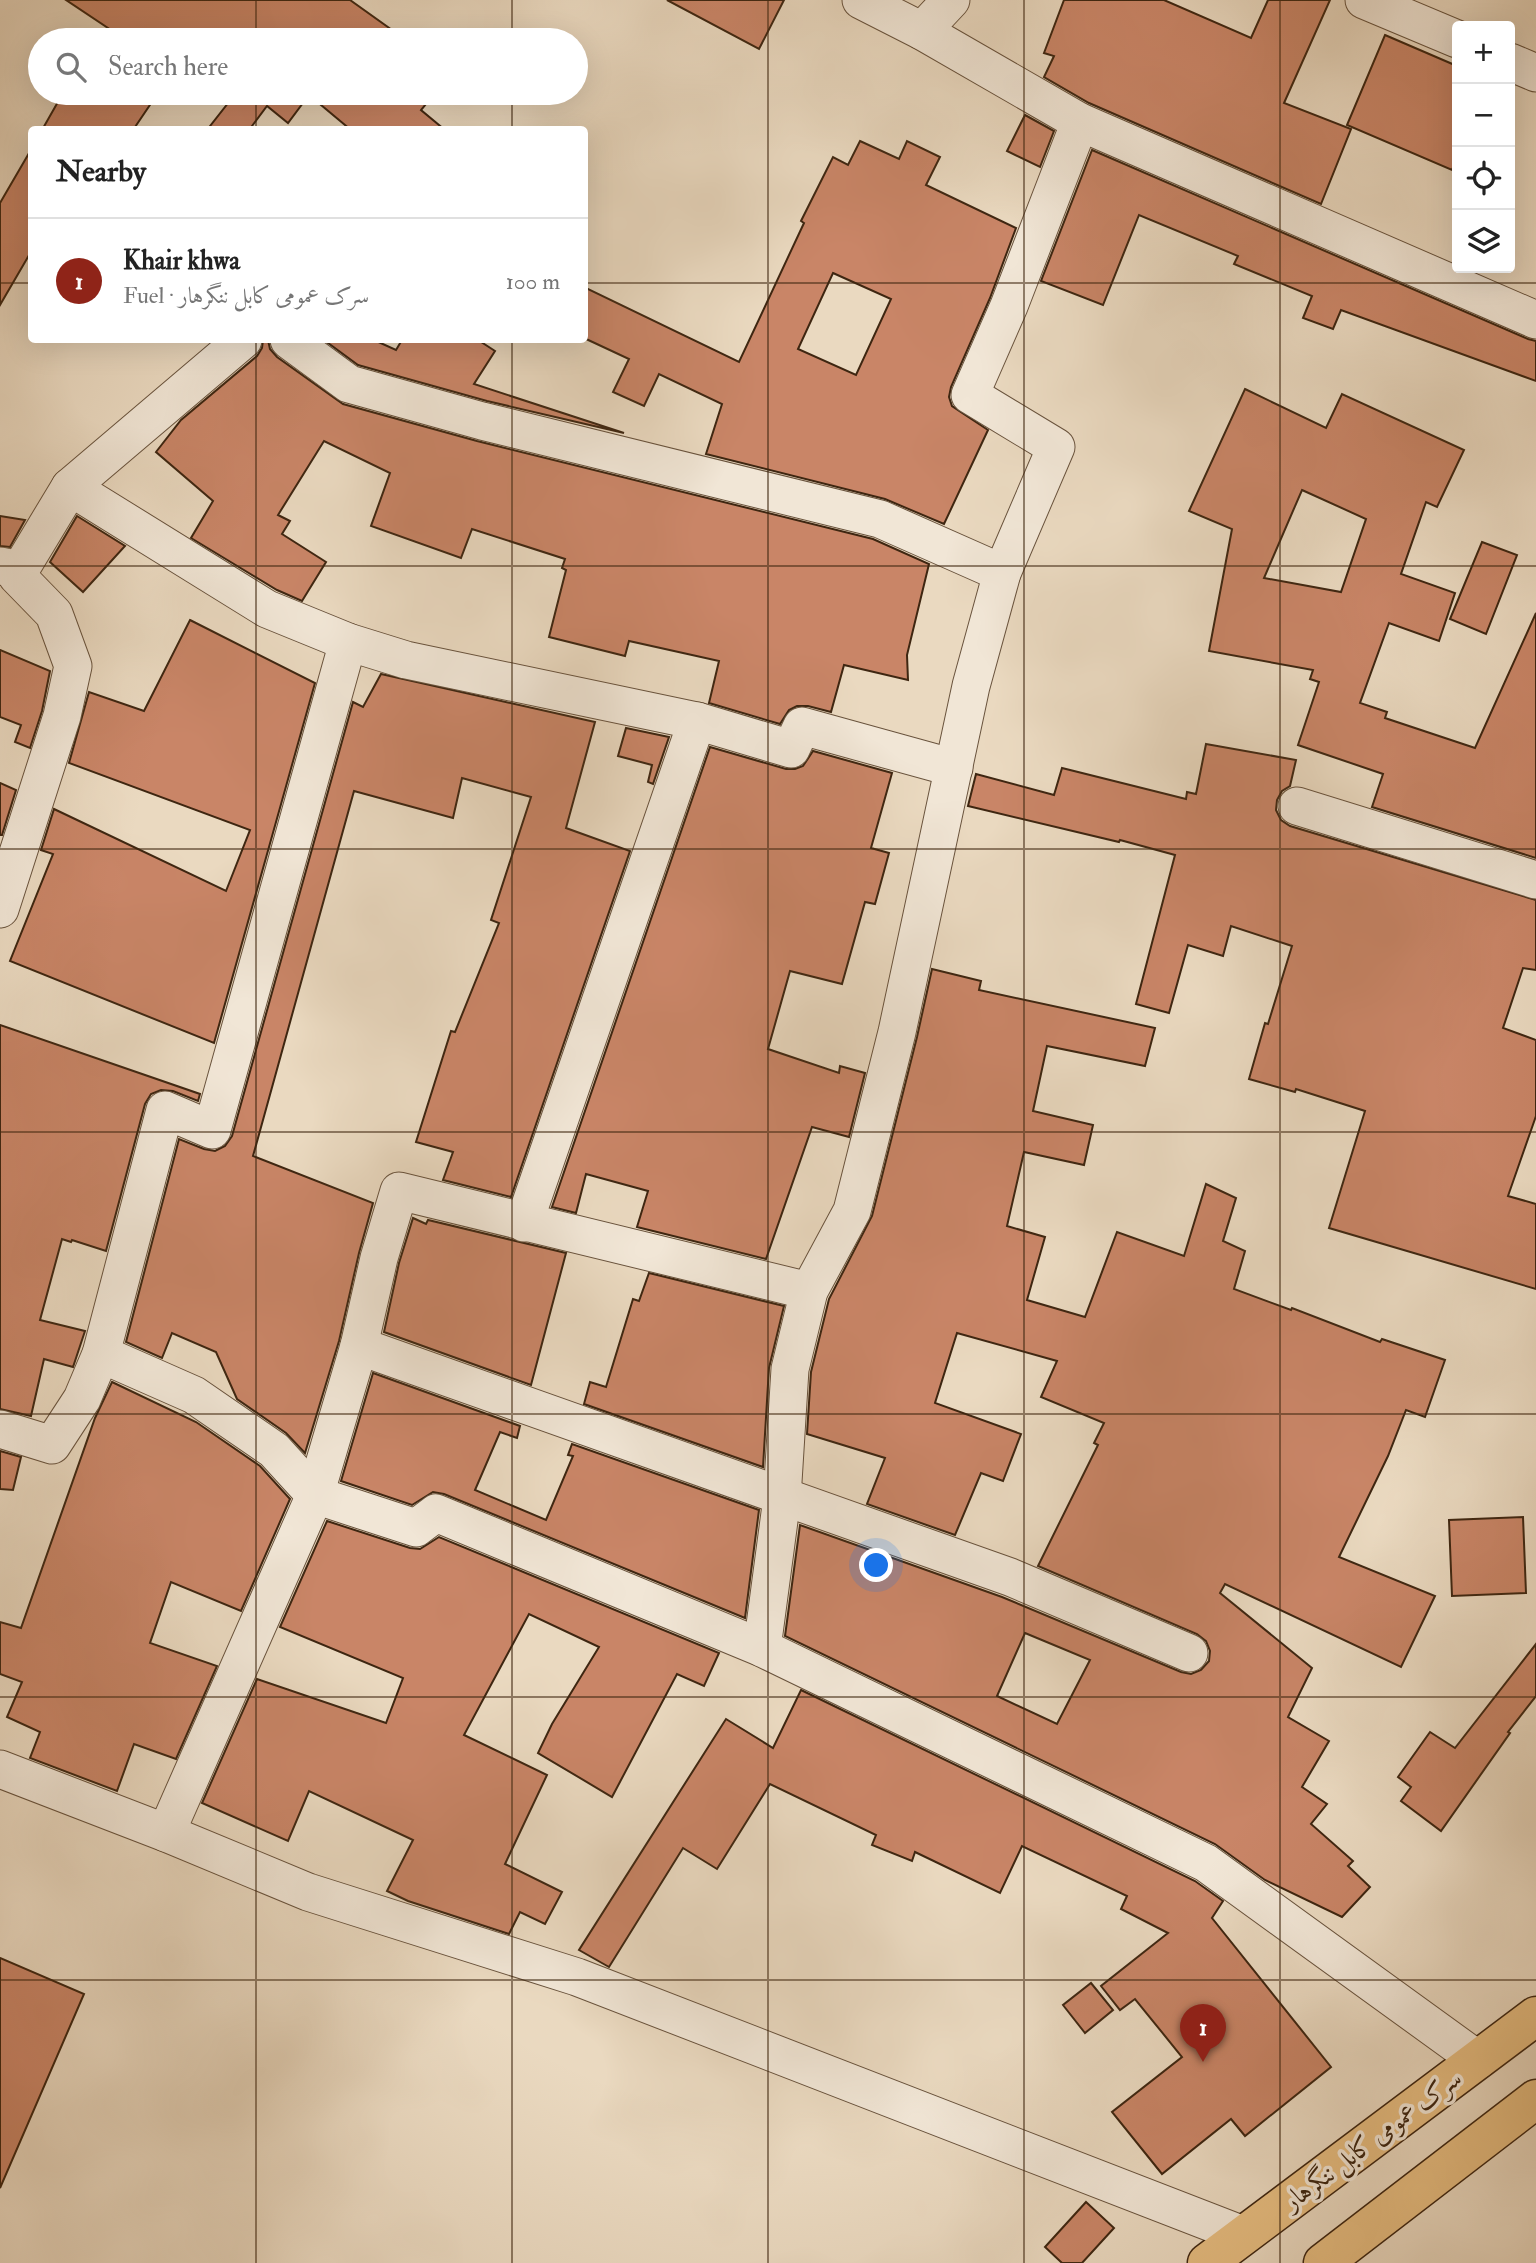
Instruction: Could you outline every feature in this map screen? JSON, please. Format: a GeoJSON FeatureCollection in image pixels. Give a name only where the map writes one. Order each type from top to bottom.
{"type":"FeatureCollection","features":[{"type":"Feature","properties":{"kind":"highway","name":"سرک عمومی کابل ننگرهار"},"geometry":{"type":"LineString","coordinates":[[1207,2263],[1536,2015]]}},
{"type":"Feature","properties":{"kind":"highway"},"geometry":{"type":"LineString","coordinates":[[1323,2263],[1536,2099]]}},
{"type":"Feature","properties":{"kind":"street"},"geometry":{"type":"LineString","coordinates":[[861,0],[922,31],[1080,122],[1536,320]]}},
{"type":"Feature","properties":{"kind":"street"},"geometry":{"type":"LineString","coordinates":[[922,31],[951,0]]}},
{"type":"Feature","properties":{"kind":"street"},"geometry":{"type":"LineString","coordinates":[[1364,0],[1452,37]]}},
{"type":"Feature","properties":{"kind":"street"},"geometry":{"type":"LineString","coordinates":[[1515,64],[1536,73]]}},
{"type":"Feature","properties":{"kind":"street"},"geometry":{"type":"LineString","coordinates":[[762,1647],[782,1498],[790,1369],[809,1291],[852,1211],[897,1032],[971,686],[1002,573],[1056,447],[970,395],[1009,306],[1080,122]]}},
{"type":"Feature","properties":{"kind":"street"},"geometry":{"type":"LineString","coordinates":[[0,909],[62,716],[73,666],[54,614],[10,568],[70,486],[239,343]]}},
{"type":"Feature","properties":{"kind":"street"},"geometry":{"type":"LineString","coordinates":[[293,343],[349,384],[482,421],[880,519],[1002,573]]}},
{"type":"Feature","properties":{"kind":"street"},"geometry":{"type":"LineString","coordinates":[[70,486],[267,609],[348,642],[405,660],[697,721],[791,749],[802,726],[954,768]]}},
{"type":"Feature","properties":{"kind":"street"},"geometry":{"type":"LineString","coordinates":[[0,1430],[52,1445],[82,1399],[101,1354],[165,1110],[212,1130],[348,642]]}},
{"type":"Feature","properties":{"kind":"street"},"geometry":{"type":"LineString","coordinates":[[524,1223],[697,721]]}},
{"type":"Feature","properties":{"kind":"street"},"geometry":{"type":"LineString","coordinates":[[1297,806],[1536,880]]}},
{"type":"Feature","properties":{"kind":"street"},"geometry":{"type":"LineString","coordinates":[[166,1833],[315,1495],[359,1346],[379,1258],[399,1191],[809,1291]]}},
{"type":"Feature","properties":{"kind":"street"},"geometry":{"type":"LineString","coordinates":[[359,1346],[1010,1577],[1189,1653]]}},
{"type":"Feature","properties":{"kind":"street"},"geometry":{"type":"LineString","coordinates":[[101,1354],[194,1395],[274,1450],[315,1495],[416,1528],[436,1513],[762,1647],[1206,1864],[1478,2060]]}},
{"type":"Feature","properties":{"kind":"street"},"geometry":{"type":"LineString","coordinates":[[0,1769],[166,1833],[308,1892],[577,1977],[1243,2235]]}},
{"type":"Feature","properties":{"kind":"building"},"geometry":{"type":"Polygon","coordinates":[[[66,0],[350,0],[389,28],[108,28],[66,0]]]}},
{"type":"Feature","properties":{"kind":"building"},"geometry":{"type":"Polygon","coordinates":[[[667,0],[784,0],[759,49],[667,0]]]}},
{"type":"Feature","properties":{"kind":"building"},"geometry":{"type":"Polygon","coordinates":[[[1064,0],[1164,0],[1251,38],[1268,0],[1330,0],[1284,103],[1351,129],[1321,204],[1089,103],[1044,77],[1054,56],[1044,53],[1064,0]]]}},
{"type":"Feature","properties":{"kind":"building"},"geometry":{"type":"Polygon","coordinates":[[[1385,35],[1452,64],[1452,170],[1347,125],[1385,35]]]}},
{"type":"Feature","properties":{"kind":"building"},"geometry":{"type":"Polygon","coordinates":[[[56,105],[150,105],[136,126],[44,126],[56,105]]]}},
{"type":"Feature","properties":{"kind":"building"},"geometry":{"type":"Polygon","coordinates":[[[227,105],[302,105],[288,123],[267,106],[252,126],[210,126],[227,105]]]}},
{"type":"Feature","properties":{"kind":"building"},"geometry":{"type":"Polygon","coordinates":[[[321,105],[425,105],[421,110],[440,126],[346,126],[321,105]]]}},
{"type":"Feature","properties":{"kind":"building"},"geometry":{"type":"Polygon","coordinates":[[[1025,115],[1054,131],[1040,167],[1007,151],[1025,115]]]}},
{"type":"Feature","properties":{"kind":"building"},"geometry":{"type":"Polygon","coordinates":[[[860,141],[899,159],[907,141],[940,157],[926,185],[1016,228],[990,298],[951,387],[949,397],[952,406],[988,430],[944,524],[885,499],[706,454],[722,404],[659,374],[644,406],[613,392],[629,359],[588,340],[588,289],[739,362],[804,223],[801,221],[833,157],[848,165],[860,141]],[[833,273],[798,349],[856,375],[891,299],[833,273]]]}},
{"type":"Feature","properties":{"kind":"building"},"geometry":{"type":"Polygon","coordinates":[[[1092,150],[1536,341],[1536,381],[1341,310],[1333,329],[1303,318],[1312,296],[1234,264],[1238,256],[1139,215],[1103,305],[1041,281],[1092,150]]]}},
{"type":"Feature","properties":{"kind":"building"},"geometry":{"type":"Polygon","coordinates":[[[28,155],[28,257],[0,305],[0,203],[28,155]]]}},
{"type":"Feature","properties":{"kind":"building"},"geometry":{"type":"Polygon","coordinates":[[[263,343],[269,343],[277,357],[343,404],[477,441],[873,539],[929,564],[907,655],[908,680],[844,665],[831,712],[797,706],[789,710],[780,724],[709,703],[719,661],[629,641],[625,656],[549,637],[566,570],[562,568],[565,559],[472,529],[461,558],[371,526],[390,473],[324,441],[278,515],[290,521],[282,534],[326,562],[302,601],[277,590],[191,538],[213,501],[156,452],[181,420],[257,356],[263,343]]]}},
{"type":"Feature","properties":{"kind":"building"},"geometry":{"type":"Polygon","coordinates":[[[328,343],[381,343],[396,350],[400,343],[483,343],[495,351],[474,384],[624,433],[487,401],[358,365],[328,343]]]}},
{"type":"Feature","properties":{"kind":"building"},"geometry":{"type":"Polygon","coordinates":[[[1245,389],[1326,428],[1342,394],[1464,450],[1437,507],[1426,502],[1401,574],[1455,593],[1439,641],[1389,623],[1360,703],[1387,712],[1385,718],[1475,748],[1536,613],[1536,858],[1372,807],[1383,774],[1298,745],[1319,682],[1310,679],[1313,670],[1209,651],[1232,529],[1189,511],[1245,389]],[[1302,490],[1264,578],[1341,592],[1366,519],[1302,490]]]}},
{"type":"Feature","properties":{"kind":"building"},"geometry":{"type":"Polygon","coordinates":[[[0,516],[25,520],[10,547],[0,546],[0,516]]]}},
{"type":"Feature","properties":{"kind":"building"},"geometry":{"type":"Polygon","coordinates":[[[77,516],[125,546],[83,592],[50,562],[77,516]]]}},
{"type":"Feature","properties":{"kind":"building"},"geometry":{"type":"Polygon","coordinates":[[[1482,542],[1517,555],[1486,634],[1450,619],[1482,542]]]}},
{"type":"Feature","properties":{"kind":"building"},"geometry":{"type":"Polygon","coordinates":[[[190,620],[315,683],[214,1043],[10,961],[53,854],[41,850],[54,809],[226,891],[250,830],[69,763],[89,692],[144,711],[190,620]]]}},
{"type":"Feature","properties":{"kind":"building"},"geometry":{"type":"Polygon","coordinates":[[[0,650],[50,671],[42,711],[30,748],[15,742],[21,725],[0,717],[0,650]]]}},
{"type":"Feature","properties":{"kind":"building"},"geometry":{"type":"Polygon","coordinates":[[[381,674],[595,722],[566,828],[630,851],[511,1197],[443,1180],[453,1152],[416,1142],[451,1031],[455,1032],[499,923],[491,920],[531,797],[462,778],[453,818],[354,791],[253,1156],[373,1203],[339,1341],[305,1453],[286,1433],[237,1399],[216,1352],[172,1333],[162,1358],[126,1342],[179,1139],[215,1151],[225,1146],[232,1136],[353,702],[363,707],[381,674]]]}},
{"type":"Feature","properties":{"kind":"building"},"geometry":{"type":"Polygon","coordinates":[[[626,728],[669,737],[653,784],[648,782],[652,765],[618,756],[626,728]]]}},
{"type":"Feature","properties":{"kind":"building"},"geometry":{"type":"Polygon","coordinates":[[[1206,744],[1296,760],[1290,786],[1282,791],[1276,810],[1281,820],[1290,826],[1536,900],[1536,970],[1523,968],[1503,1028],[1536,1040],[1536,1116],[1508,1196],[1536,1204],[1536,1289],[1329,1228],[1365,1111],[1296,1089],[1295,1092],[1249,1079],[1292,946],[1231,926],[1223,956],[1188,945],[1169,1013],[1136,1004],[1175,855],[968,806],[976,774],[1054,795],[1062,768],[1186,799],[1187,792],[1196,794],[1206,744]]]}},
{"type":"Feature","properties":{"kind":"building"},"geometry":{"type":"Polygon","coordinates":[[[710,747],[786,769],[803,766],[813,751],[892,773],[871,848],[889,853],[875,904],[865,902],[842,984],[790,971],[768,1049],[839,1073],[840,1066],[865,1073],[849,1137],[812,1127],[766,1259],[637,1227],[648,1191],[586,1174],[576,1213],[552,1207],[710,747]]]}},
{"type":"Feature","properties":{"kind":"building"},"geometry":{"type":"Polygon","coordinates":[[[0,783],[16,790],[2,835],[0,835],[0,783]]]}},
{"type":"Feature","properties":{"kind":"building"},"geometry":{"type":"Polygon","coordinates":[[[932,969],[981,981],[979,990],[1155,1028],[1145,1066],[1047,1046],[1033,1111],[1093,1125],[1084,1165],[1024,1152],[1007,1226],[1045,1237],[1027,1300],[1085,1317],[1117,1232],[1184,1256],[1206,1184],[1236,1198],[1223,1241],[1245,1251],[1234,1289],[1380,1342],[1382,1339],[1445,1360],[1425,1417],[1406,1410],[1388,1456],[1339,1557],[1435,1596],[1401,1667],[1225,1584],[1220,1593],[1312,1668],[1288,1717],[1329,1741],[1302,1787],[1327,1804],[1311,1824],[1353,1861],[1348,1866],[1370,1887],[1342,1917],[1265,1880],[1215,1844],[785,1636],[800,1525],[1002,1597],[1181,1672],[1191,1674],[1201,1670],[1209,1661],[1210,1651],[1206,1641],[1197,1634],[1038,1566],[1098,1445],[1094,1443],[1104,1423],[1041,1397],[1057,1361],[957,1333],[935,1403],[1021,1434],[1003,1481],[981,1473],[955,1535],[867,1504],[885,1458],[807,1434],[811,1372],[829,1299],[872,1216],[932,969]],[[1025,1633],[997,1696],[1057,1724],[1090,1660],[1025,1633]]]}},
{"type":"Feature","properties":{"kind":"building"},"geometry":{"type":"Polygon","coordinates":[[[0,1025],[200,1094],[198,1101],[173,1091],[161,1090],[151,1094],[145,1104],[106,1251],[62,1239],[40,1320],[85,1331],[73,1367],[44,1359],[31,1416],[0,1409],[0,1025]]]}},
{"type":"Feature","properties":{"kind":"building"},"geometry":{"type":"Polygon","coordinates":[[[413,1218],[426,1224],[428,1220],[566,1253],[531,1385],[384,1332],[399,1263],[413,1218]]]}},
{"type":"Feature","properties":{"kind":"building"},"geometry":{"type":"Polygon","coordinates":[[[649,1273],[784,1306],[769,1368],[763,1467],[584,1404],[590,1382],[606,1387],[633,1299],[639,1301],[649,1273]]]}},
{"type":"Feature","properties":{"kind":"building"},"geometry":{"type":"Polygon","coordinates":[[[373,1373],[520,1426],[517,1438],[500,1432],[475,1490],[546,1520],[573,1456],[568,1455],[572,1444],[759,1510],[745,1618],[444,1494],[433,1492],[412,1505],[341,1481],[373,1373]]]}},
{"type":"Feature","properties":{"kind":"building"},"geometry":{"type":"Polygon","coordinates":[[[112,1382],[196,1422],[260,1466],[290,1499],[241,1611],[171,1582],[150,1643],[217,1666],[176,1759],[134,1744],[117,1791],[30,1758],[40,1732],[7,1717],[22,1682],[0,1674],[0,1622],[21,1628],[95,1418],[112,1382]]]}},
{"type":"Feature","properties":{"kind":"building"},"geometry":{"type":"Polygon","coordinates":[[[0,1451],[21,1457],[13,1490],[0,1489],[0,1451]]]}},
{"type":"Feature","properties":{"kind":"building"},"geometry":{"type":"Polygon","coordinates":[[[1523,1517],[1526,1593],[1452,1596],[1449,1520],[1523,1517]]]}},
{"type":"Feature","properties":{"kind":"building"},"geometry":{"type":"Polygon","coordinates":[[[327,1521],[410,1548],[420,1549],[439,1537],[719,1653],[704,1686],[677,1674],[612,1797],[538,1753],[552,1724],[599,1647],[529,1614],[464,1735],[547,1775],[505,1864],[562,1892],[545,1924],[520,1912],[509,1934],[408,1901],[387,1891],[413,1840],[309,1791],[288,1841],[202,1803],[257,1679],[386,1723],[403,1678],[280,1627],[327,1521]]]}},
{"type":"Feature","properties":{"kind":"building"},"geometry":{"type":"Polygon","coordinates":[[[1536,1644],[1536,1696],[1508,1732],[1510,1733],[1441,1831],[1401,1801],[1411,1787],[1398,1777],[1430,1732],[1455,1748],[1536,1644]]]}},
{"type":"Feature","properties":{"kind":"building"},"geometry":{"type":"Polygon","coordinates":[[[801,1690],[1195,1881],[1223,1901],[1212,1918],[1331,2067],[1245,2136],[1231,2119],[1162,2174],[1112,2112],[1182,2057],[1135,1999],[1120,2010],[1101,1986],[1168,1933],[1121,1909],[1127,1896],[1022,1846],[1000,1893],[915,1852],[912,1861],[872,1845],[876,1835],[770,1784],[717,1869],[683,1848],[609,1967],[579,1950],[726,1719],[773,1748],[801,1690]]]}},
{"type":"Feature","properties":{"kind":"building"},"geometry":{"type":"Polygon","coordinates":[[[0,1958],[84,1994],[0,2188],[0,1958]]]}},
{"type":"Feature","properties":{"kind":"building"},"geometry":{"type":"Polygon","coordinates":[[[1091,1983],[1113,2010],[1085,2033],[1063,2005],[1091,1983]]]}},
{"type":"Feature","properties":{"kind":"building"},"geometry":{"type":"Polygon","coordinates":[[[1086,2202],[1114,2228],[1082,2263],[1062,2263],[1045,2247],[1086,2202]]]}},
{"type":"Feature","properties":{"kind":"place","name":"Khair khwa"},"geometry":{"type":"Point","coordinates":[1203,2062]}}]}
